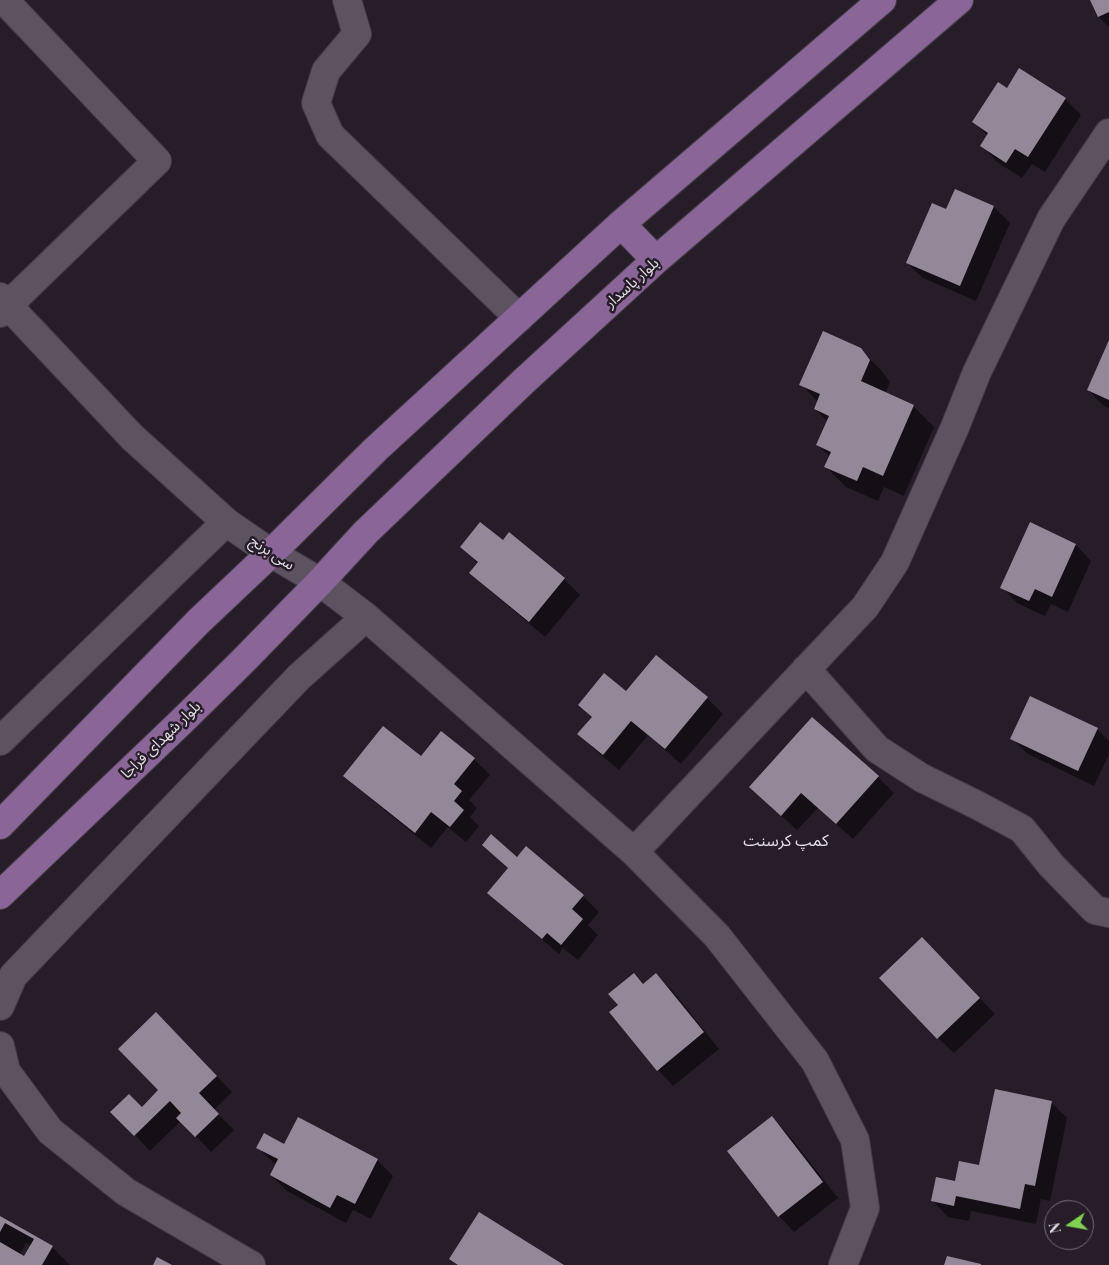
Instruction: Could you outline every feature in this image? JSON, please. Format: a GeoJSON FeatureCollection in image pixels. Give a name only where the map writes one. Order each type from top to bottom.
{"type":"FeatureCollection","features":[{"type":"Feature","properties":{"kind":"main road"},"geometry":{"type":"LineString","coordinates":[[0,825],[200,621],[376,449],[621,224],[882,0]]}},
{"type":"Feature","properties":{"kind":"main road","name":"بلوار پاسدار"},"geometry":{"type":"LineString","coordinates":[[320,582],[374,525],[524,381],[656,260],[959,0]]}},
{"type":"Feature","properties":{"kind":"main road"},"geometry":{"type":"LineString","coordinates":[[621,224],[656,260]]}},
{"type":"Feature","properties":{"kind":"main road","name":"بلوار شهدای فراجا"},"geometry":{"type":"LineString","coordinates":[[0,895],[181,722],[320,582]]}},
{"type":"Feature","properties":{"kind":"street"},"geometry":{"type":"LineString","coordinates":[[3,305],[157,161],[4,0]]}},
{"type":"Feature","properties":{"kind":"street"},"geometry":{"type":"LineString","coordinates":[[347,0],[357,34],[326,71],[316,103],[330,136],[519,318]]}},
{"type":"Feature","properties":{"kind":"street"},"geometry":{"type":"LineString","coordinates":[[634,852],[865,607],[895,562],[955,427],[977,372],[1051,220],[1109,133]]}},
{"type":"Feature","properties":{"kind":"street","name":"سی برنج"},"geometry":{"type":"LineString","coordinates":[[3,305],[132,437],[226,522],[271,553],[320,582],[366,617],[634,852],[717,936],[815,1061],[855,1140],[865,1208],[843,1265]]}},
{"type":"Feature","properties":{"kind":"street"},"geometry":{"type":"LineString","coordinates":[[0,741],[226,522]]}},
{"type":"Feature","properties":{"kind":"street"},"geometry":{"type":"LineString","coordinates":[[0,1006],[13,976],[299,678],[366,617]]}},
{"type":"Feature","properties":{"kind":"street"},"geometry":{"type":"LineString","coordinates":[[806,669],[877,749],[922,778],[977,804],[1022,829],[1051,865],[1095,910],[1109,913]]}},
{"type":"Feature","properties":{"kind":"street"},"geometry":{"type":"LineString","coordinates":[[0,1046],[6,1071],[50,1131],[126,1192],[251,1265]]}},
{"type":"Feature","properties":{"kind":"building"},"geometry":{"type":"Polygon","coordinates":[[[1090,0],[1109,0],[1109,12],[1098,17],[1090,0]]]}},
{"type":"Feature","properties":{"kind":"building"},"geometry":{"type":"Polygon","coordinates":[[[1019,68],[1066,98],[1028,157],[1015,149],[1006,163],[980,146],[988,133],[972,122],[998,82],[1007,88],[1019,68]]]}},
{"type":"Feature","properties":{"kind":"building"},"geometry":{"type":"Polygon","coordinates":[[[955,189],[994,206],[960,286],[906,263],[932,203],[946,209],[955,189]]]}},
{"type":"Feature","properties":{"kind":"building"},"geometry":{"type":"Polygon","coordinates":[[[823,331],[861,348],[870,360],[861,381],[914,405],[883,476],[863,467],[857,481],[824,467],[831,452],[816,445],[829,416],[814,409],[820,394],[799,385],[823,331]]]}},
{"type":"Feature","properties":{"kind":"building"},"geometry":{"type":"Polygon","coordinates":[[[1109,340],[1109,400],[1087,390],[1109,340]]]}},
{"type":"Feature","properties":{"kind":"building"},"geometry":{"type":"Polygon","coordinates":[[[480,522],[503,540],[509,532],[565,578],[529,622],[469,573],[478,562],[460,547],[480,522]]]}},
{"type":"Feature","properties":{"kind":"building"},"geometry":{"type":"Polygon","coordinates":[[[1030,522],[1076,544],[1052,597],[1035,589],[1029,601],[1000,588],[1030,522]]]}},
{"type":"Feature","properties":{"kind":"building"},"geometry":{"type":"Polygon","coordinates":[[[656,655],[708,697],[665,749],[631,721],[603,755],[577,734],[592,717],[578,705],[604,673],[626,691],[656,655]]]}},
{"type":"Feature","properties":{"kind":"building"},"geometry":{"type":"Polygon","coordinates":[[[1030,696],[1098,728],[1078,771],[1010,739],[1030,696]]]}},
{"type":"Feature","properties":{"kind":"building"},"geometry":{"type":"Polygon","coordinates":[[[812,717],[879,776],[836,824],[801,793],[781,816],[749,787],[812,717]]]}},
{"type":"Feature","properties":{"kind":"building"},"geometry":{"type":"Polygon","coordinates":[[[383,726],[421,756],[441,731],[475,758],[454,784],[462,791],[454,801],[464,810],[450,827],[431,812],[415,833],[343,776],[383,726]]]}},
{"type":"Feature","properties":{"kind":"building"},"geometry":{"type":"Polygon","coordinates":[[[491,834],[517,857],[526,846],[584,895],[572,909],[583,919],[561,945],[547,933],[542,939],[487,893],[508,868],[482,845],[491,834]]]}},
{"type":"Feature","properties":{"kind":"building"},"geometry":{"type":"Polygon","coordinates":[[[922,937],[980,998],[937,1039],[879,978],[922,937]]]}},
{"type":"Feature","properties":{"kind":"building"},"geometry":{"type":"Polygon","coordinates":[[[634,973],[643,984],[656,973],[704,1032],[657,1071],[609,1012],[618,1005],[608,994],[634,973]]]}},
{"type":"Feature","properties":{"kind":"building"},"geometry":{"type":"Polygon","coordinates":[[[156,1012],[217,1076],[199,1093],[219,1114],[195,1137],[176,1118],[181,1113],[170,1101],[134,1136],[110,1112],[129,1094],[142,1107],[158,1090],[118,1049],[156,1012]]]}},
{"type":"Feature","properties":{"kind":"building"},"geometry":{"type":"Polygon","coordinates":[[[995,1089],[1052,1101],[1035,1186],[1025,1184],[1020,1209],[956,1196],[954,1206],[931,1201],[936,1177],[955,1181],[959,1161],[979,1165],[995,1089]]]}},
{"type":"Feature","properties":{"kind":"building"},"geometry":{"type":"Polygon","coordinates":[[[772,1116],[823,1182],[778,1217],[727,1151],[772,1116]]]}},
{"type":"Feature","properties":{"kind":"building"},"geometry":{"type":"Polygon","coordinates":[[[298,1117],[378,1159],[355,1204],[337,1195],[330,1208],[270,1175],[278,1159],[256,1148],[264,1133],[284,1144],[298,1117]]]}},
{"type":"Feature","properties":{"kind":"building"},"geometry":{"type":"Polygon","coordinates":[[[479,1212],[564,1265],[458,1265],[449,1259],[479,1212]]]}},
{"type":"Feature","properties":{"kind":"building"},"geometry":{"type":"Polygon","coordinates":[[[0,1216],[53,1246],[42,1265],[0,1265],[0,1242],[24,1256],[34,1239],[5,1223],[0,1232],[0,1216]]]}},
{"type":"Feature","properties":{"kind":"building"},"geometry":{"type":"Polygon","coordinates":[[[947,1256],[981,1264],[981,1265],[944,1265],[947,1256]]]}},
{"type":"Feature","properties":{"kind":"building"},"geometry":{"type":"Polygon","coordinates":[[[157,1257],[172,1265],[153,1265],[157,1257]]]}},
{"type":"Feature","properties":{"kind":"district","name":"کمپ کرسنت"},"geometry":{"type":"Point","coordinates":[786,841]}}]}
